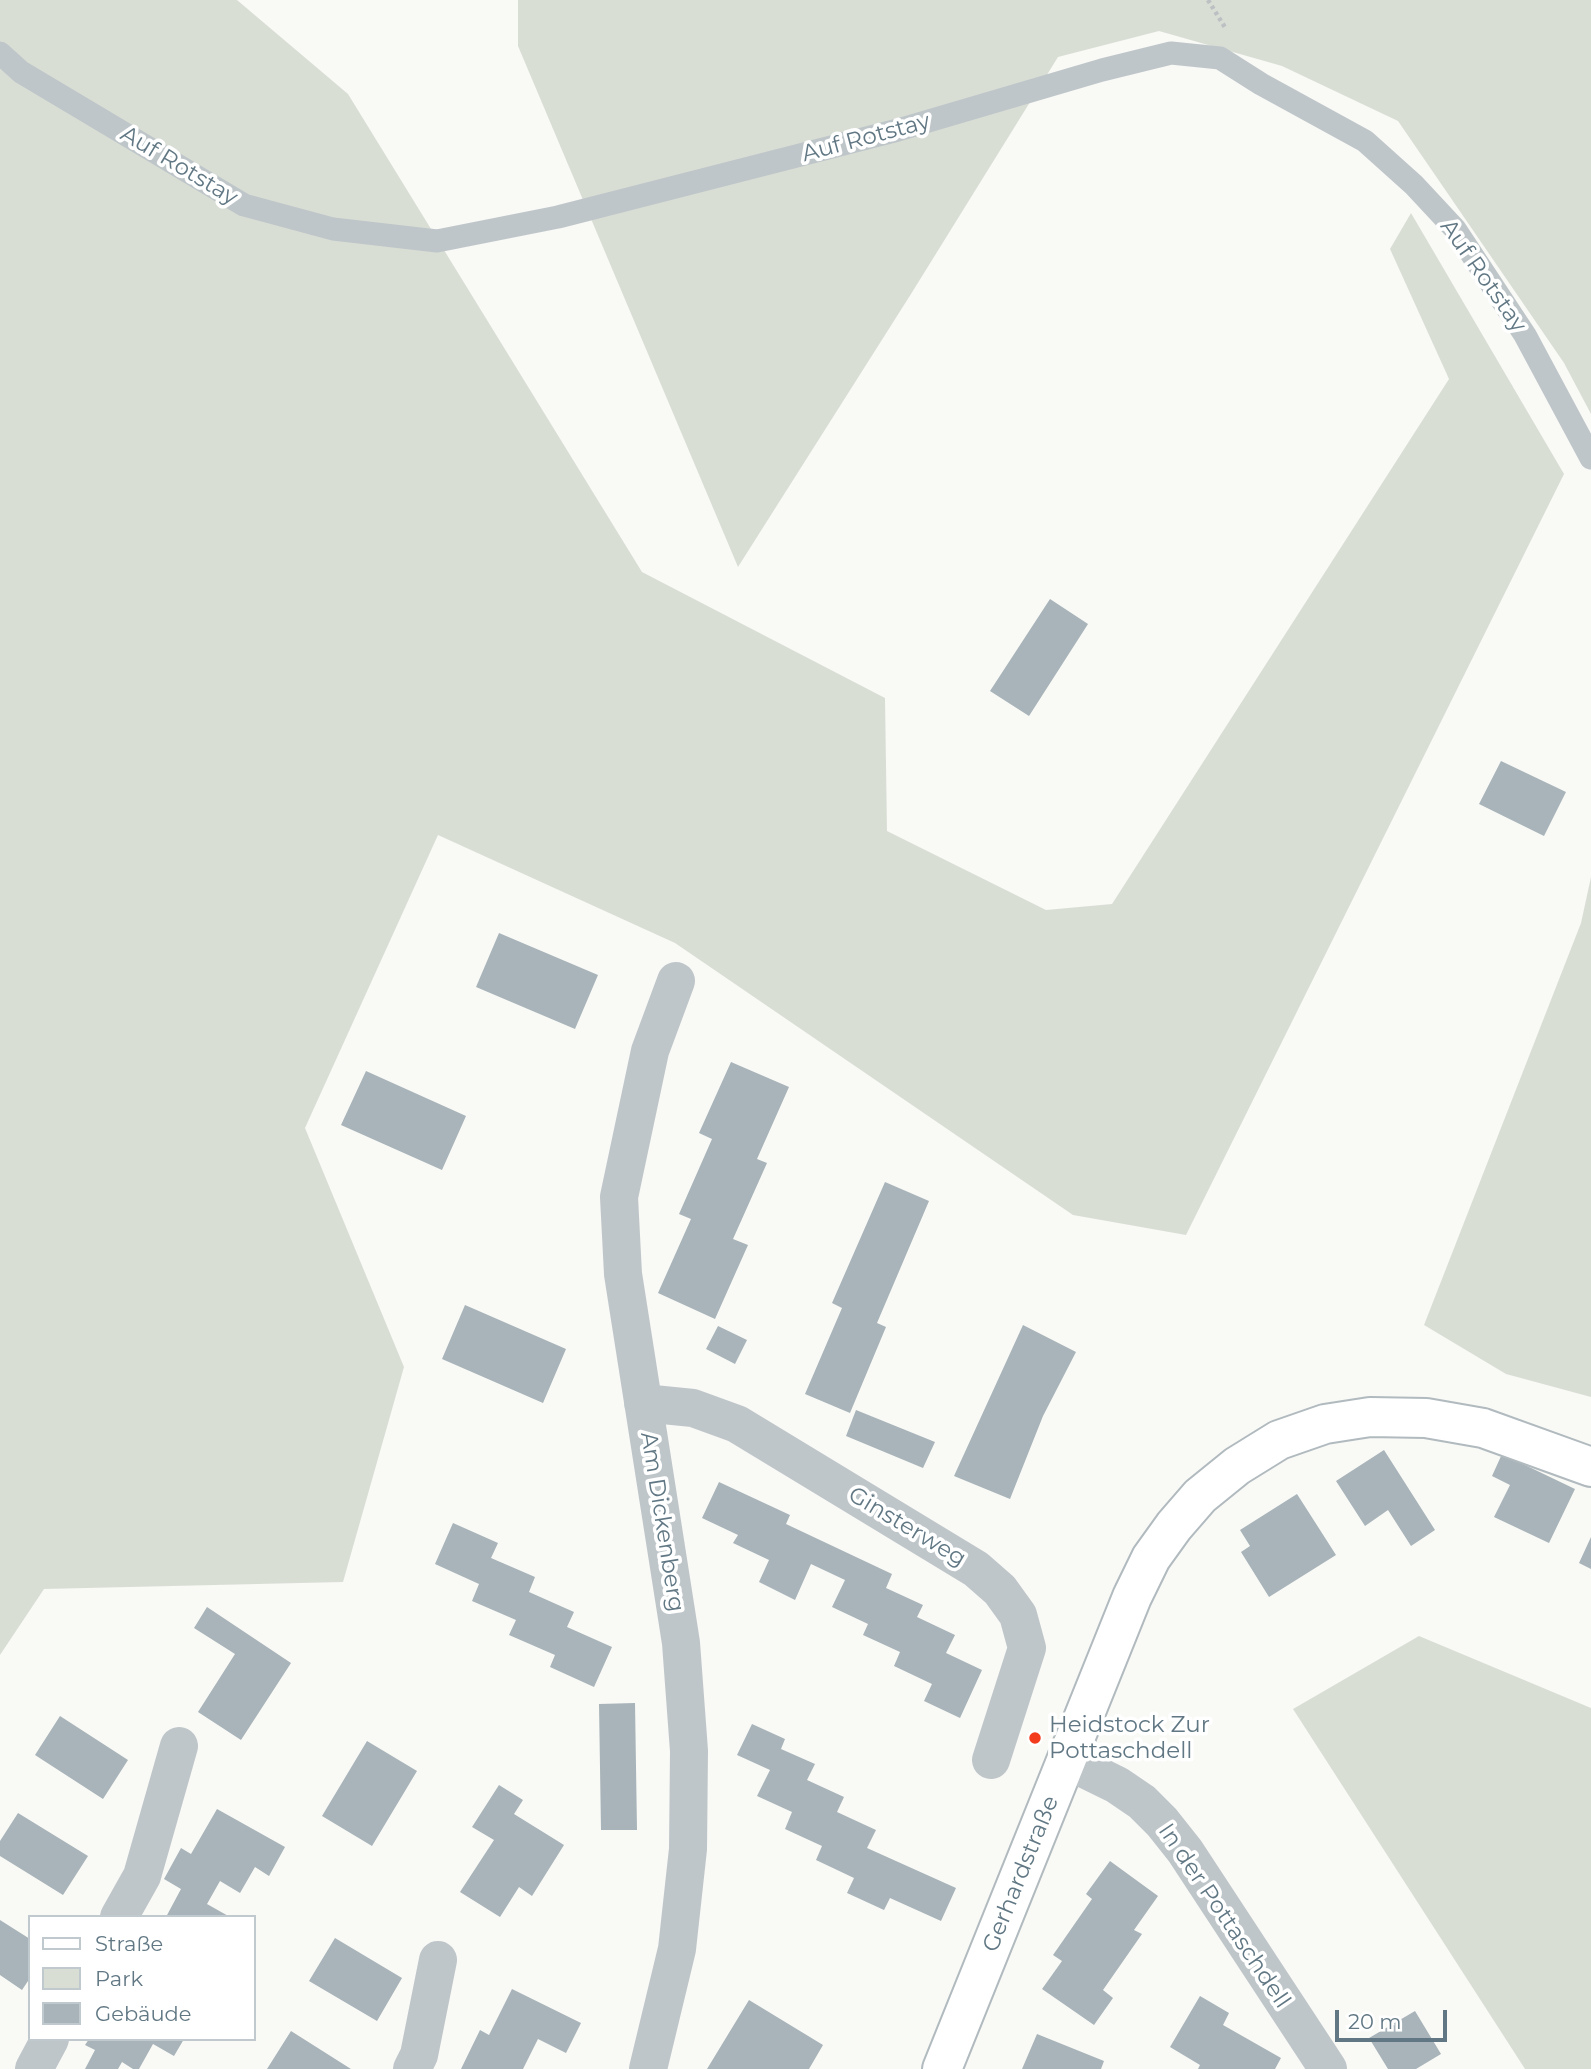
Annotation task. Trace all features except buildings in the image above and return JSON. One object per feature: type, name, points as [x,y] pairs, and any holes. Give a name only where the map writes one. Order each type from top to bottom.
[{"type":"street","name":"Am Dickenberg","points":[[648,2069],[677,1949],[688,1849],[689,1751],[681,1643],[623,1273],[619,1197],[650,1051],[676,981]]},
{"type":"street","name":"Ginsterweg","points":[[643,1403],[693,1409],[737,1424],[976,1569],[999,1590],[1018,1615],[1027,1648],[991,1760]]},
{"type":"street","name":"Gerhardstraße","points":[[942,2069],[1132,1597],[1152,1558],[1174,1526],[1200,1496],[1237,1466],[1279,1440],[1325,1424],[1370,1417],[1426,1418],[1483,1427],[1591,1467]]},
{"type":"street","points":[[120,1915],[142,1876],[179,1746]]},
{"type":"street","name":"In der Pottaschdell","points":[[1066,1760],[1117,1785],[1142,1802],[1162,1822],[1185,1852],[1328,2069]]},
{"type":"street","points":[[412,2069],[419,2055],[438,1959]]},
{"type":"street","points":[[34,2069],[49,2041]]},
{"type":"lane","name":"Auf Rotstay","points":[[0,53],[21,72],[244,205],[333,229],[437,241],[558,217],[885,134],[1171,52],[1220,58],[1261,84],[1365,141],[1414,185],[1455,229],[1525,335],[1591,458]]},
{"type":"green space","points":[[0,0],[237,0],[348,94],[642,572],[885,698],[887,831],[1046,910],[1112,904],[1449,379],[1390,249],[1411,213],[1564,474],[1186,1235],[1073,1215],[675,943],[438,835],[305,1128],[404,1367],[343,1582],[44,1589],[0,1655]]},
{"type":"green space","points":[[518,0],[1591,0],[1591,414],[1564,363],[1398,121],[1282,66],[1159,31],[1058,57],[738,567],[518,46]]},
{"type":"green space","points":[[1591,877],[1591,1397],[1506,1374],[1424,1325],[1581,923]]},
{"type":"green space","points":[[1419,1636],[1591,1708],[1591,2069],[1525,2069],[1293,1709]]},
{"type":"place","name":"Heidstock Zur Pottaschdell","points":[[1035,1738]]}]
